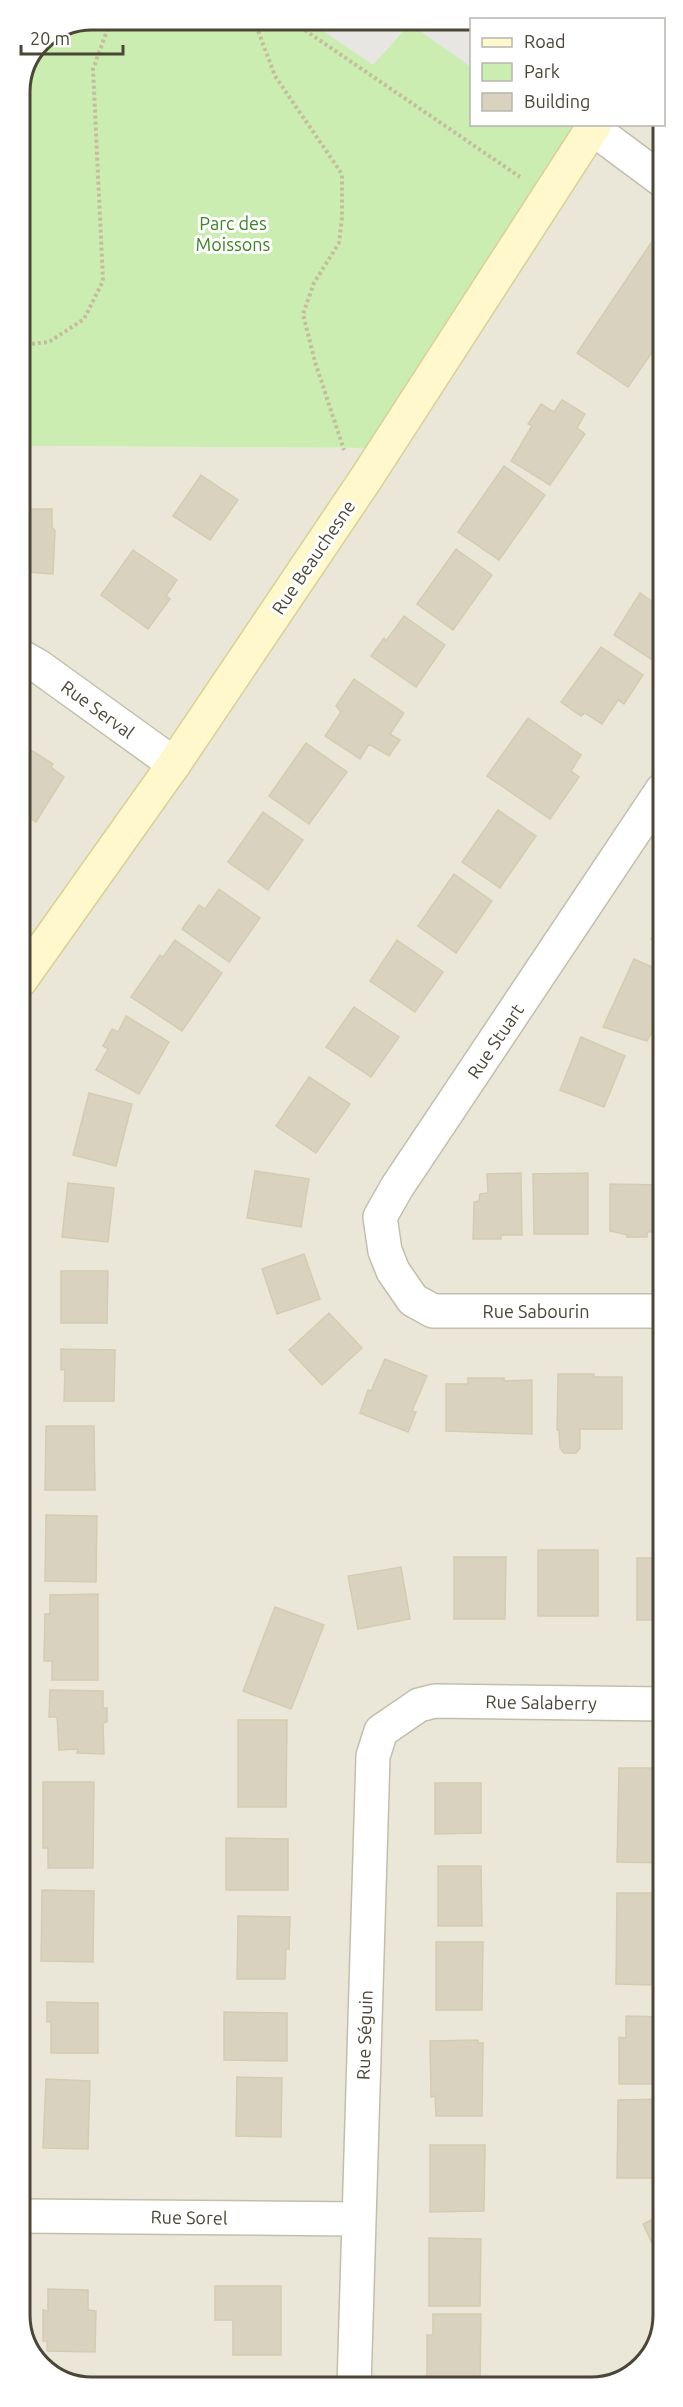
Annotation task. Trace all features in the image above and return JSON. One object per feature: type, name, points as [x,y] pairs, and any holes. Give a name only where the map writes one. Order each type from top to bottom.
[{"type":"street","name":"Rue Beauchesne","points":[[30,967],[174,764],[357,490],[593,126]]},
{"type":"street","points":[[593,126],[653,173]]},
{"type":"street","name":"Rue Serval","points":[[30,662],[174,764]]},
{"type":"street","name":"Rue Stuart","points":[[413,1300],[393,1271],[385,1251],[380,1217],[397,1187],[653,805]]},
{"type":"street","name":"Rue Sabourin","points":[[413,1300],[433,1311],[653,1311]]},
{"type":"street","name":"Rue Salaberry","points":[[419,1705],[435,1701],[653,1704]]},
{"type":"street","name":"Rue Séguin","points":[[354,2377],[357,2219],[373,1756],[381,1731],[419,1705]]},
{"type":"street","name":"Rue Sorel","points":[[30,2216],[357,2219]]},
{"type":"path","points":[[30,344],[49,342],[84,319],[103,281],[93,69],[107,30]]},
{"type":"path","points":[[258,30],[275,76],[342,174],[342,217],[339,243],[314,283],[303,314],[315,362],[357,490]]},
{"type":"path","points":[[305,30],[548,196]]},
{"type":"shaded area","points":[[322,30],[405,30],[373,65]]},
{"type":"shaded area","points":[[419,30],[470,30],[470,66]]},
{"type":"shaded area","points":[[594,126],[653,126],[652,2323],[645,2346],[632,2362],[603,2376],[88,2377],[68,2372],[51,2362],[38,2346],[31,2327],[30,2315],[30,446],[385,448]]},
{"type":"green space","name":"Parc des Moissons","points":[[92,30],[470,30],[470,126],[594,126],[385,448],[30,446],[30,92],[35,68],[48,48],[68,35]]},
{"type":"building","points":[[651,243],[653,244],[653,351],[628,387],[577,353]]},
{"type":"building","points":[[562,400],[585,414],[577,428],[585,434],[550,485],[511,461],[532,426],[528,424],[541,404],[554,412]]},
{"type":"building","points":[[504,466],[545,495],[499,560],[458,532]]},
{"type":"building","points":[[201,475],[238,500],[210,540],[173,516]]},
{"type":"building","points":[[30,509],[52,509],[52,527],[55,531],[53,574],[30,572]]},
{"type":"building","points":[[456,549],[492,575],[453,630],[417,604]]},
{"type":"building","points":[[133,550],[177,580],[166,596],[170,599],[148,629],[101,595]]},
{"type":"building","points":[[640,593],[653,602],[653,660],[614,635]]},
{"type":"building","points":[[404,616],[445,645],[416,687],[371,656],[384,638],[386,641]]},
{"type":"building","points":[[601,647],[643,675],[624,704],[618,700],[602,724],[585,713],[581,716],[561,702]]},
{"type":"building","points":[[354,679],[404,713],[390,734],[400,740],[389,756],[369,744],[360,759],[325,736],[341,712],[336,706]]},
{"type":"building","points":[[528,718],[581,755],[571,771],[579,777],[550,819],[487,776]]},
{"type":"building","points":[[306,743],[347,772],[309,824],[269,796]]},
{"type":"building","points":[[30,750],[53,764],[51,767],[64,777],[36,822],[30,818]]},
{"type":"building","points":[[498,810],[536,836],[500,888],[462,862]]},
{"type":"building","points":[[263,812],[303,840],[268,890],[228,862]]},
{"type":"building","points":[[454,874],[492,901],[456,953],[418,926]]},
{"type":"building","points":[[219,889],[260,918],[229,962],[182,929],[199,905],[205,909]]},
{"type":"building","points":[[175,940],[222,973],[182,1031],[131,997],[160,955],[163,957]]},
{"type":"building","points":[[397,940],[443,972],[415,1012],[370,981]]},
{"type":"building","points":[[634,959],[653,968],[653,1030],[647,1041],[603,1027]]},
{"type":"building","points":[[354,1007],[399,1037],[371,1077],[326,1047]]},
{"type":"building","points":[[126,1016],[169,1042],[139,1094],[96,1070],[108,1049],[103,1046],[112,1029],[118,1032]]},
{"type":"building","points":[[581,1037],[625,1056],[604,1107],[560,1090]]},
{"type":"building","points":[[309,1077],[350,1104],[316,1153],[276,1126]]},
{"type":"building","points":[[89,1093],[132,1104],[116,1166],[73,1155]]},
{"type":"building","points":[[255,1171],[309,1179],[301,1227],[247,1218]]},
{"type":"building","points":[[521,1173],[522,1235],[501,1235],[501,1239],[473,1239],[474,1202],[479,1201],[480,1194],[488,1193],[487,1174]]},
{"type":"building","points":[[588,1173],[588,1234],[534,1234],[533,1174]]},
{"type":"building","points":[[68,1183],[114,1188],[108,1242],[62,1237]]},
{"type":"building","points":[[610,1184],[653,1185],[653,1232],[647,1232],[647,1237],[627,1237],[628,1235],[610,1231]]},
{"type":"building","points":[[304,1254],[320,1299],[277,1314],[262,1269]]},
{"type":"building","points":[[61,1271],[108,1271],[107,1323],[61,1323]]},
{"type":"building","points":[[329,1313],[362,1348],[322,1385],[289,1350]]},
{"type":"building","points":[[61,1349],[115,1350],[114,1401],[64,1401],[65,1369],[61,1370]]},
{"type":"building","points":[[385,1359],[427,1376],[412,1411],[416,1412],[408,1432],[360,1413],[368,1390],[371,1391]]},
{"type":"building","points":[[558,1374],[622,1377],[622,1429],[580,1429],[580,1448],[576,1453],[564,1453],[560,1448],[559,1430],[557,1430]]},
{"type":"building","points":[[468,1378],[504,1378],[504,1381],[532,1380],[532,1434],[446,1431],[446,1384],[468,1384]]},
{"type":"building","points":[[46,1426],[94,1426],[95,1490],[45,1490]]},
{"type":"building","points":[[46,1515],[97,1516],[96,1582],[45,1581]]},
{"type":"building","points":[[538,1550],[598,1550],[598,1616],[538,1616]]},
{"type":"building","points":[[454,1557],[506,1557],[505,1619],[454,1619]]},
{"type":"building","points":[[637,1558],[653,1558],[653,1620],[637,1620]]},
{"type":"building","points":[[401,1567],[410,1619],[358,1629],[348,1576]]},
{"type":"building","points":[[98,1594],[98,1680],[52,1680],[52,1661],[44,1661],[45,1614],[50,1614],[50,1595]]},
{"type":"building","points":[[275,1607],[324,1625],[291,1709],[243,1691]]},
{"type":"building","points":[[50,1690],[103,1691],[103,1708],[107,1708],[107,1722],[103,1723],[104,1754],[77,1753],[78,1749],[59,1750],[57,1717],[49,1717]]},
{"type":"building","points":[[238,1720],[287,1720],[286,1807],[238,1807]]},
{"type":"building","points":[[619,1768],[653,1768],[653,1863],[617,1862]]},
{"type":"building","points":[[43,1782],[94,1782],[93,1868],[48,1868],[48,1848],[43,1848]]},
{"type":"building","points":[[435,1783],[481,1783],[481,1833],[435,1834]]},
{"type":"building","points":[[226,1838],[288,1839],[288,1890],[226,1890]]},
{"type":"building","points":[[438,1866],[481,1866],[482,1926],[438,1926]]},
{"type":"building","points":[[42,1890],[94,1891],[93,1962],[41,1961]]},
{"type":"building","points":[[617,1893],[653,1893],[653,1985],[616,1984]]},
{"type":"building","points":[[238,1916],[290,1917],[285,1979],[237,1979]]},
{"type":"building","points":[[436,1942],[483,1942],[482,2010],[436,2010]]},
{"type":"building","points":[[47,2002],[98,2003],[98,2053],[51,2053],[51,2022],[47,2022]]},
{"type":"building","points":[[224,2012],[287,2013],[287,2061],[224,2060]]},
{"type":"building","points":[[626,2016],[653,2017],[653,2084],[619,2084],[619,2037],[626,2038]]},
{"type":"building","points":[[478,2040],[478,2043],[483,2043],[482,2116],[436,2116],[435,2096],[431,2097],[430,2041]]},
{"type":"building","points":[[237,2077],[282,2078],[281,2137],[236,2136]]},
{"type":"building","points":[[46,2079],[90,2081],[88,2149],[43,2148]]},
{"type":"building","points":[[653,2099],[653,2178],[617,2178],[618,2100]]},
{"type":"building","points":[[430,2145],[485,2145],[484,2211],[430,2212]]},
{"type":"building","points":[[653,2219],[653,2245],[643,2224]]},
{"type":"building","points":[[429,2238],[481,2239],[480,2306],[429,2306]]},
{"type":"building","points":[[215,2286],[281,2286],[281,2355],[233,2355],[233,2320],[215,2320]]},
{"type":"building","points":[[48,2289],[88,2290],[88,2310],[96,2311],[95,2352],[47,2351],[47,2341],[43,2341],[43,2310],[48,2311]]},
{"type":"building","points":[[433,2314],[481,2314],[480,2377],[427,2377],[427,2335],[433,2335]]}]
